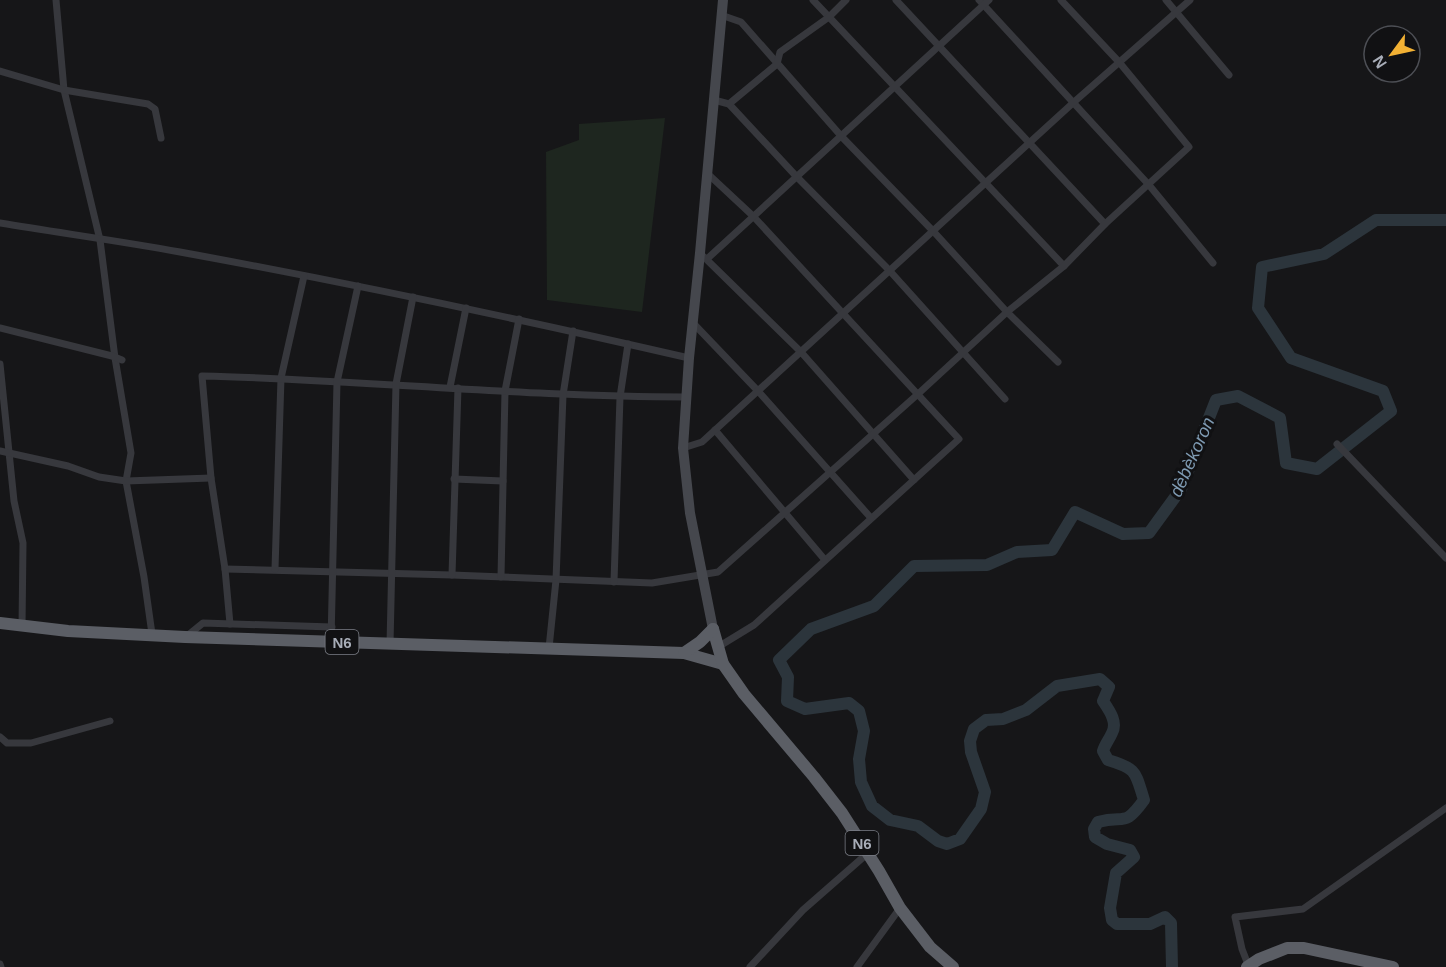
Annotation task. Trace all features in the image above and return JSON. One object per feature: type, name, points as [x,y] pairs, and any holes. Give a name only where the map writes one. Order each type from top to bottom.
[{"type":"highway","name":"N6","points":[[0,623],[22,627],[111,634],[684,653],[723,664]]},
{"type":"highway","name":"N6","points":[[712,629],[723,664],[744,694],[820,784],[868,853],[900,908],[930,947],[953,967]]},
{"type":"highway","points":[[684,653],[700,642],[712,629]]},
{"type":"highway","points":[[1248,967],[1259,959],[1287,948],[1304,948],[1392,967]]},
{"type":"main road","points":[[712,629],[690,513],[683,448],[689,358],[704,256],[708,174],[723,0]]},
{"type":"street","points":[[56,0],[64,90],[100,240],[131,453],[126,481],[152,634]]},
{"type":"street","points":[[813,0],[1064,266]]},
{"type":"street","points":[[729,104],[777,64],[780,52],[829,17],[846,0]]},
{"type":"street","points":[[896,0],[1105,224]]},
{"type":"street","points":[[225,569],[452,574],[652,583],[718,572],[918,394],[1006,312],[1064,266],[1105,224],[1189,147],[1119,62],[1061,0]]},
{"type":"street","points":[[1166,0],[1229,75]]},
{"type":"street","points":[[683,448],[702,442],[1074,102],[1190,0]]},
{"type":"street","points":[[914,480],[801,352],[704,256],[842,137],[940,47],[984,2],[1149,185],[1213,263]]},
{"type":"street","points":[[721,15],[741,22],[842,137],[934,232],[1006,312],[1058,362]]},
{"type":"street","points":[[0,71],[64,90],[148,104],[155,109],[161,138]]},
{"type":"street","points":[[714,100],[729,104],[889,270],[1005,399]]},
{"type":"street","points":[[708,174],[753,216],[958,439],[754,625],[718,647]]},
{"type":"street","points":[[0,223],[177,251],[358,286],[519,319],[689,358]]},
{"type":"street","points":[[275,569],[281,378],[304,276]]},
{"type":"street","points":[[331,641],[337,382],[358,286]]},
{"type":"street","points":[[390,644],[396,384],[413,297]]},
{"type":"street","points":[[452,574],[454,388],[466,308]]},
{"type":"street","points":[[501,577],[505,391],[519,319]]},
{"type":"street","points":[[693,323],[758,391],[871,518]]},
{"type":"street","points":[[0,328],[118,359]]},
{"type":"street","points":[[549,648],[556,580],[563,395],[573,331]]},
{"type":"street","points":[[614,582],[620,397],[628,344]]},
{"type":"street","points":[[0,364],[14,501],[24,543],[22,627]]},
{"type":"street","points":[[230,624],[225,569],[211,478],[202,376],[396,384],[563,395],[686,397]]},
{"type":"street","points":[[715,430],[825,560]]},
{"type":"street","points":[[1337,444],[1446,558]]},
{"type":"street","points":[[0,452],[68,466],[99,477],[126,481],[211,478]]},
{"type":"street","points":[[454,479],[503,481]]},
{"type":"street","points":[[185,637],[203,623],[332,627]]},
{"type":"street","points":[[0,737],[7,743],[31,743],[110,721]]},
{"type":"street","points":[[1248,967],[1235,917],[1304,909],[1446,808]]},
{"type":"street","points":[[750,967],[803,910],[868,853]]},
{"type":"street","points":[[857,967],[900,908]]},
{"type":"shaded area","points":[[665,118],[642,312],[547,300],[546,152],[579,140],[579,124]]},
{"type":"waterway","name":"dèbèkoron","points":[[1172,967],[1171,923],[1165,917],[1150,924],[1117,924],[1112,920],[1110,908],[1116,873],[1134,857],[1130,850],[1107,844],[1095,837],[1094,829],[1098,822],[1127,818],[1144,800],[1134,773],[1125,766],[1108,760],[1103,751],[1114,725],[1112,716],[1103,701],[1109,687],[1100,679],[1057,686],[1026,710],[1003,719],[986,720],[974,729],[970,741],[971,752],[985,792],[981,809],[960,839],[947,844],[938,841],[918,826],[890,820],[872,806],[861,782],[859,759],[864,731],[859,711],[849,703],[805,709],[787,701],[788,677],[779,660],[811,629],[874,606],[914,566],[987,565],[1017,552],[1052,550],[1075,512],[1123,534],[1149,533],[1181,489],[1216,400],[1238,396],[1280,418],[1286,463],[1317,469],[1391,411],[1383,391],[1291,358],[1258,308],[1262,267],[1324,254],[1376,220],[1446,220]]}]
